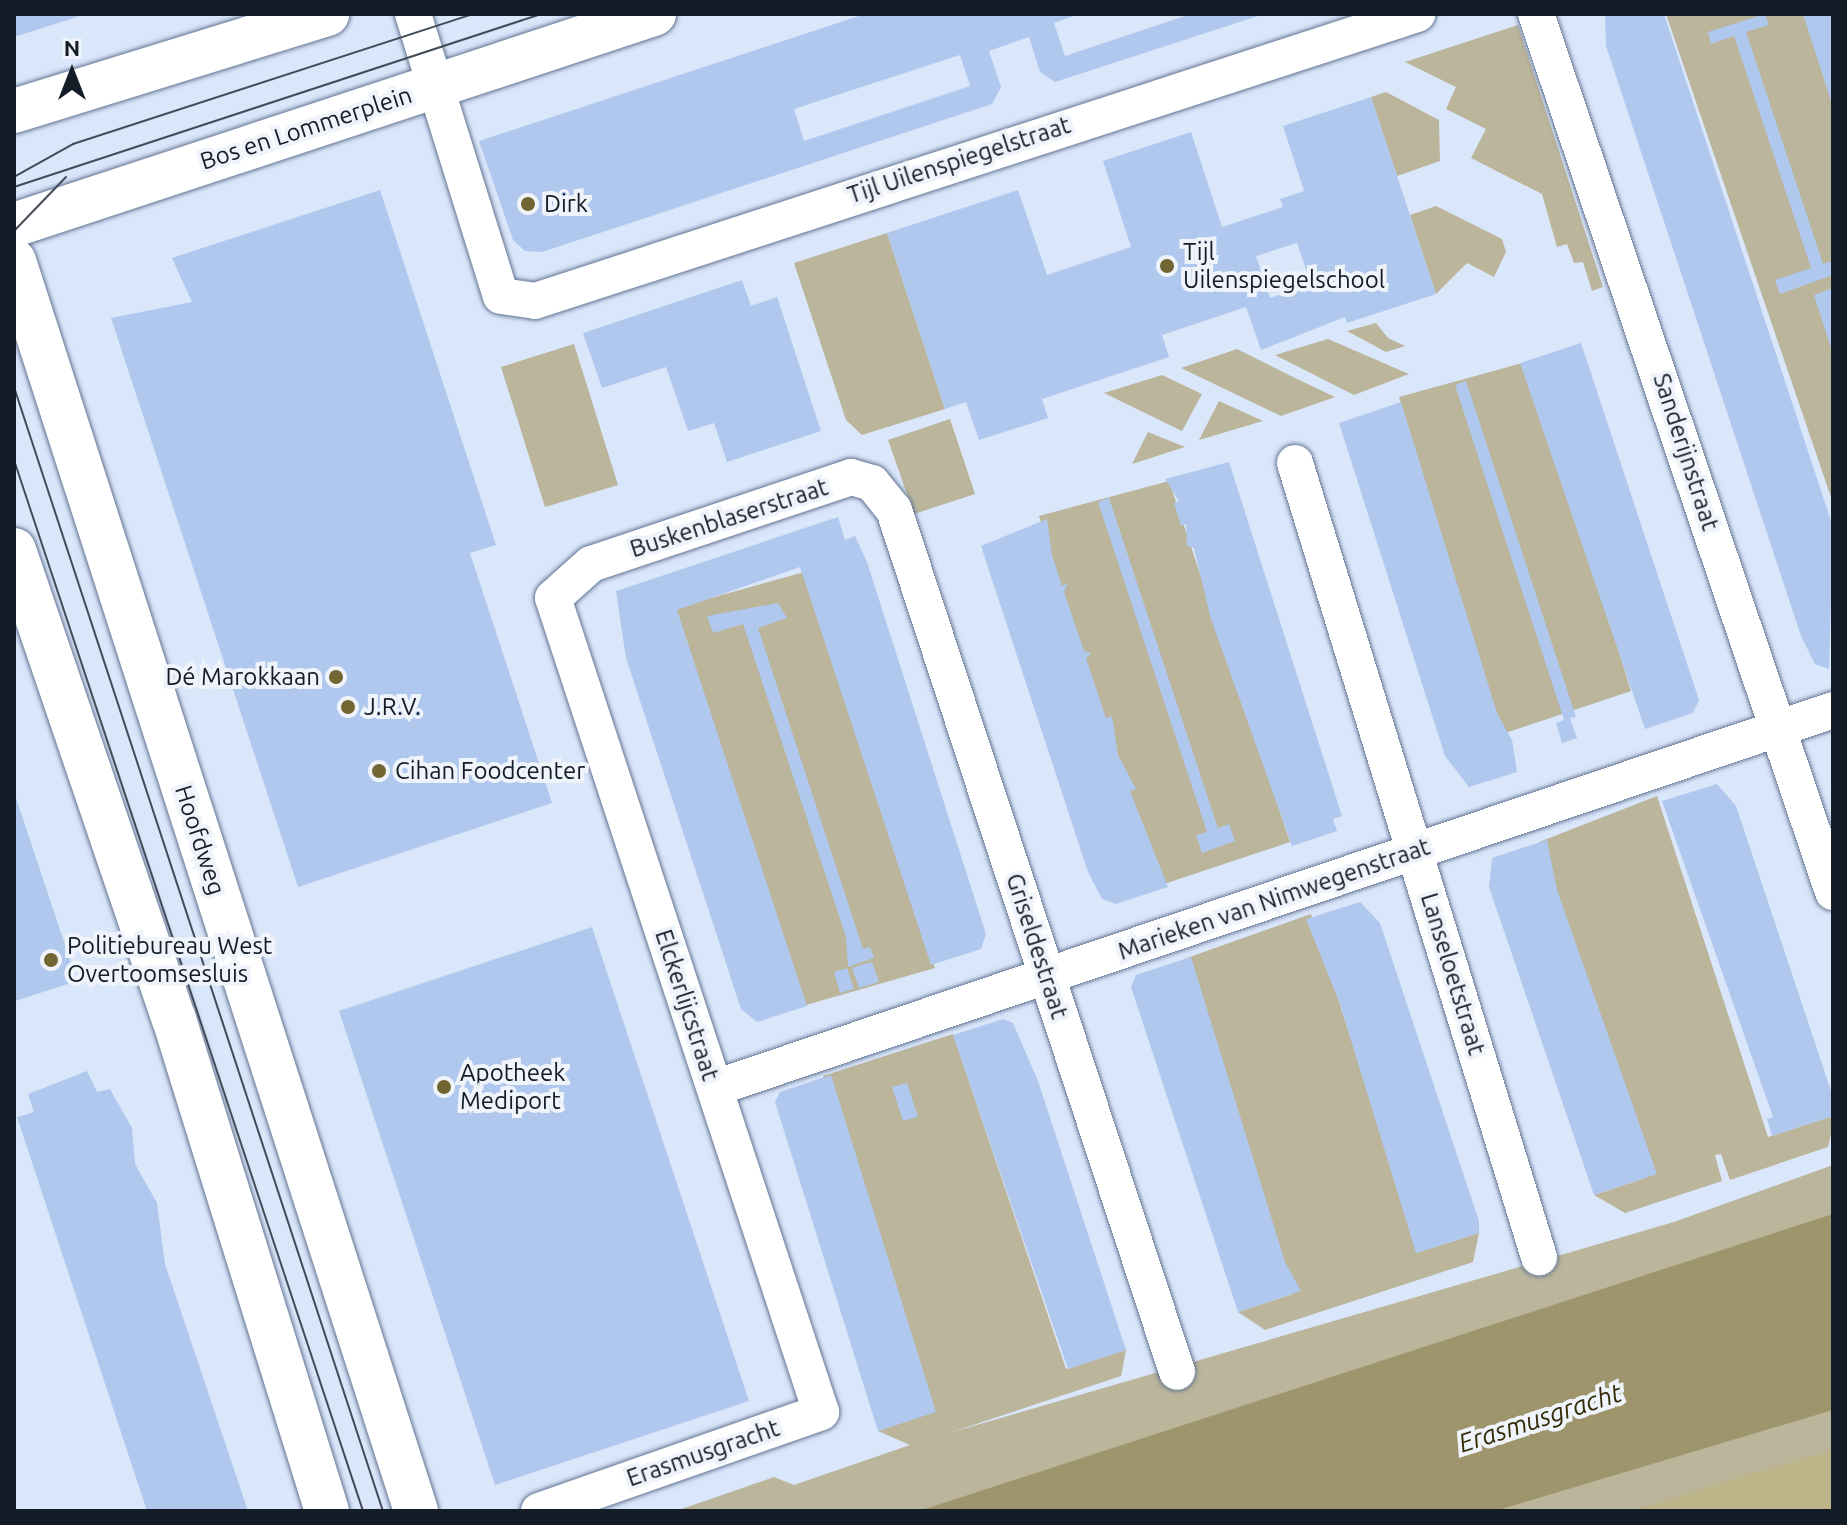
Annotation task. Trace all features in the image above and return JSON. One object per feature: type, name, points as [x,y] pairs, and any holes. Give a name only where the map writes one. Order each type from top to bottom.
[{"type":"street","points":[[14,111],[327,14]]},
{"type":"street","points":[[413,14],[434,86],[654,14]]},
{"type":"street","name":"Tijl Uilenspiegelstraat","points":[[501,296],[535,301],[1417,14]]},
{"type":"street","name":"Sanderijnstraat","points":[[1536,14],[1833,892]]},
{"type":"street","name":"Bos en Lommerplein","points":[[14,225],[434,86],[501,296]]},
{"type":"street","name":"Hoofdweg","points":[[14,261],[416,1511]]},
{"type":"street","name":"Lanseloetstraat","points":[[1295,463],[1539,1257]]},
{"type":"street","name":"Buskenblaserstraat","points":[[553,598],[591,564],[851,477],[872,483],[897,521]]},
{"type":"street","name":"Griseldestraat","points":[[897,521],[1177,1372]]},
{"type":"street","points":[[14,550],[174,1019],[327,1511]]},
{"type":"street","name":"Elckerlijcstraat","points":[[553,598],[821,1412]]},
{"type":"street","name":"Marieken van Nimwegenstraat","points":[[715,1088],[1833,710]]},
{"type":"street","name":"Erasmusgracht","points":[[539,1511],[821,1412]]},
{"type":"shaded area","points":[[1666,14],[1808,14],[1833,87],[1833,503]]},
{"type":"shaded area","points":[[1518,25],[1603,287],[1592,291],[1583,262],[1574,263],[1567,244],[1557,247],[1542,194],[1471,158],[1486,129],[1446,109],[1456,87],[1405,62]]},
{"type":"shaded area","points":[[1386,92],[1439,120],[1440,161],[1397,176],[1371,97]]},
{"type":"shaded area","points":[[1436,206],[1502,239],[1506,252],[1494,277],[1467,263],[1436,294],[1410,215]]},
{"type":"shaded area","points":[[887,233],[945,409],[862,435],[846,420],[794,263]]},
{"type":"shaded area","points":[[1376,323],[1388,338],[1405,346],[1386,352],[1347,331]]},
{"type":"shaded area","points":[[1328,339],[1409,374],[1354,395],[1275,355]]},
{"type":"shaded area","points":[[574,344],[618,485],[545,507],[501,367]]},
{"type":"shaded area","points":[[1237,349],[1335,397],[1281,416],[1181,368]]},
{"type":"shaded area","points":[[1530,361],[1631,691],[1502,734],[1399,397]]},
{"type":"shaded area","points":[[1162,375],[1202,394],[1182,431],[1104,393]]},
{"type":"shaded area","points":[[1219,401],[1263,421],[1199,440]]},
{"type":"shaded area","points":[[950,419],[975,494],[914,514],[888,440]]},
{"type":"shaded area","points":[[1148,432],[1185,447],[1132,464]]},
{"type":"shaded area","points":[[1169,481],[1290,842],[1155,887],[1039,516]]},
{"type":"shaded area","points":[[808,571],[935,968],[806,1005],[675,608]]},
{"type":"shaded area","points":[[1657,796],[1768,1137],[1833,1116],[1833,1125],[1828,1147],[1730,1180],[1721,1154],[1715,1155],[1722,1181],[1625,1213],[1594,1195],[1645,1178],[1539,842]]},
{"type":"shaded area","points":[[1311,914],[1419,1252],[1479,1233],[1473,1262],[1265,1330],[1238,1312],[1293,1294],[1184,959]]},
{"type":"shaded area","points":[[953,1034],[1066,1369],[1126,1350],[1121,1376],[949,1433],[1674,1222],[1833,1165],[1833,1258],[1019,1511],[676,1511],[774,1477],[794,1485],[910,1445],[878,1431],[931,1413],[823,1076]]},
{"type":"shaded area","points":[[1833,1370],[1833,1511],[1348,1511]]},
{"type":"shaded area","points":[[1833,1450],[1833,1511],[1631,1511],[1747,1475]]},
{"type":"water","points":[[1833,1214],[1833,1410],[1495,1511],[919,1511]]},
{"type":"building","points":[[14,14],[83,14],[83,15],[14,37]]},
{"type":"building","points":[[865,14],[1079,14],[1054,23],[1065,56],[1191,14],[1261,15],[1055,82],[1040,72],[1029,37],[989,51],[1001,87],[992,104],[542,252],[525,251],[513,240],[479,141]],"holes":[[[960,55],[970,86],[804,141],[794,109]]]},
{"type":"building","points":[[1664,14],[1833,527],[1829,669],[1815,664],[1801,636],[1606,46],[1605,15]]},
{"type":"building","points":[[1765,14],[1769,25],[1746,32],[1823,264],[1833,261],[1833,275],[1780,294],[1775,280],[1811,268],[1734,36],[1711,44],[1708,32]]},
{"type":"building","points":[[1803,14],[1833,14],[1833,104],[1832,104]]},
{"type":"building","name":"Tijl Uilenspiegelschool","points":[[1371,97],[1436,294],[1347,323],[1345,317],[1261,350],[1246,307],[1162,335],[1169,357],[1042,399],[1048,418],[979,440],[966,402],[945,409],[887,233],[1018,190],[1047,275],[1131,247],[1103,161],[1191,132],[1222,227],[1283,207],[1280,199],[1304,191],[1283,126]],"holes":[[[1297,243],[1311,284],[1270,298],[1256,256]]]},
{"type":"building","points":[[380,190],[496,545],[470,553],[552,803],[298,887],[111,318],[192,302],[172,258]]},
{"type":"building","points":[[742,280],[751,306],[777,297],[821,431],[727,462],[714,423],[688,431],[666,367],[602,388],[583,333]]},
{"type":"building","points":[[1833,288],[1833,351],[1832,351],[1814,295]]},
{"type":"building","points":[[1581,343],[1699,700],[1693,713],[1645,729],[1520,363]]},
{"type":"building","points":[[1466,381],[1576,717],[1570,718],[1577,738],[1562,743],[1556,723],[1564,720],[1455,385]]},
{"type":"building","points":[[1401,402],[1497,713],[1512,740],[1517,772],[1469,787],[1445,756],[1339,423]]},
{"type":"building","points":[[1229,462],[1342,816],[1333,819],[1337,831],[1292,846],[1210,616],[1194,548],[1187,546],[1186,524],[1181,526],[1174,503],[1179,501],[1165,479]]},
{"type":"building","points":[[1109,498],[1218,828],[1229,824],[1235,841],[1202,853],[1196,835],[1207,832],[1098,502]]},
{"type":"building","points":[[838,517],[845,540],[855,536],[867,562],[986,934],[981,949],[931,965],[800,567],[677,610],[807,1006],[757,1022],[741,1009],[626,658],[616,591]]},
{"type":"building","points":[[1047,519],[1052,555],[1062,586],[1068,583],[1064,592],[1084,651],[1091,653],[1086,658],[1106,718],[1112,716],[1118,755],[1136,789],[1130,791],[1168,887],[1116,904],[1102,899],[1088,872],[981,546]]},
{"type":"building","points":[[778,603],[787,618],[758,628],[863,949],[870,947],[874,958],[848,967],[846,937],[743,624],[713,633],[707,616]]},
{"type":"building","points":[[1717,784],[1736,806],[1833,1097],[1833,1116],[1772,1136],[1767,1119],[1773,1117],[1662,801]]},
{"type":"building","points":[[14,792],[77,981],[15,1001],[14,998]]},
{"type":"building","points":[[1547,840],[1557,890],[1657,1174],[1594,1195],[1489,887],[1492,858]]},
{"type":"building","points":[[1360,902],[1380,923],[1479,1221],[1479,1233],[1416,1253],[1340,1004],[1306,919]]},
{"type":"building","points":[[592,927],[749,1401],[495,1485],[339,1011]]},
{"type":"building","points":[[1191,957],[1285,1262],[1301,1291],[1238,1312],[1131,987],[1136,975]]},
{"type":"building","points":[[872,962],[879,982],[859,988],[852,968]]},
{"type":"building","points":[[847,968],[854,989],[840,993],[834,972]]},
{"type":"building","points":[[1003,1019],[1013,1023],[1038,1081],[1126,1350],[1068,1369],[953,1035]]},
{"type":"building","points":[[87,1071],[97,1092],[110,1089],[132,1128],[135,1164],[157,1203],[165,1264],[248,1511],[147,1511],[17,1117],[34,1112],[28,1094]]},
{"type":"building","points":[[831,1075],[936,1412],[878,1431],[775,1102],[780,1092]]},
{"type":"building","points":[[907,1083],[918,1117],[903,1121],[892,1087]]},
{"type":"tram line","points":[[14,177],[73,144],[473,14]]},
{"type":"tram line","points":[[14,187],[541,14]]},
{"type":"tram line","points":[[14,231],[66,177]]},
{"type":"tram line","points":[[14,387],[383,1511]]},
{"type":"tram line","points":[[14,460],[363,1511]]},
{"type":"place","name":"Dirk","points":[[528,204]]},
{"type":"place","name":"Tijl Uilenspiegelschool","points":[[1167,266]]},
{"type":"place","name":"Dé Marokkaan","points":[[336,677]]},
{"type":"place","name":"J.R.V.","points":[[348,707]]},
{"type":"place","name":"Cihan Foodcenter","points":[[379,771]]},
{"type":"place","name":"Politiebureau West Overtoomsesluis","points":[[51,960]]},
{"type":"place","name":"Apotheek Mediport","points":[[444,1087]]}]
